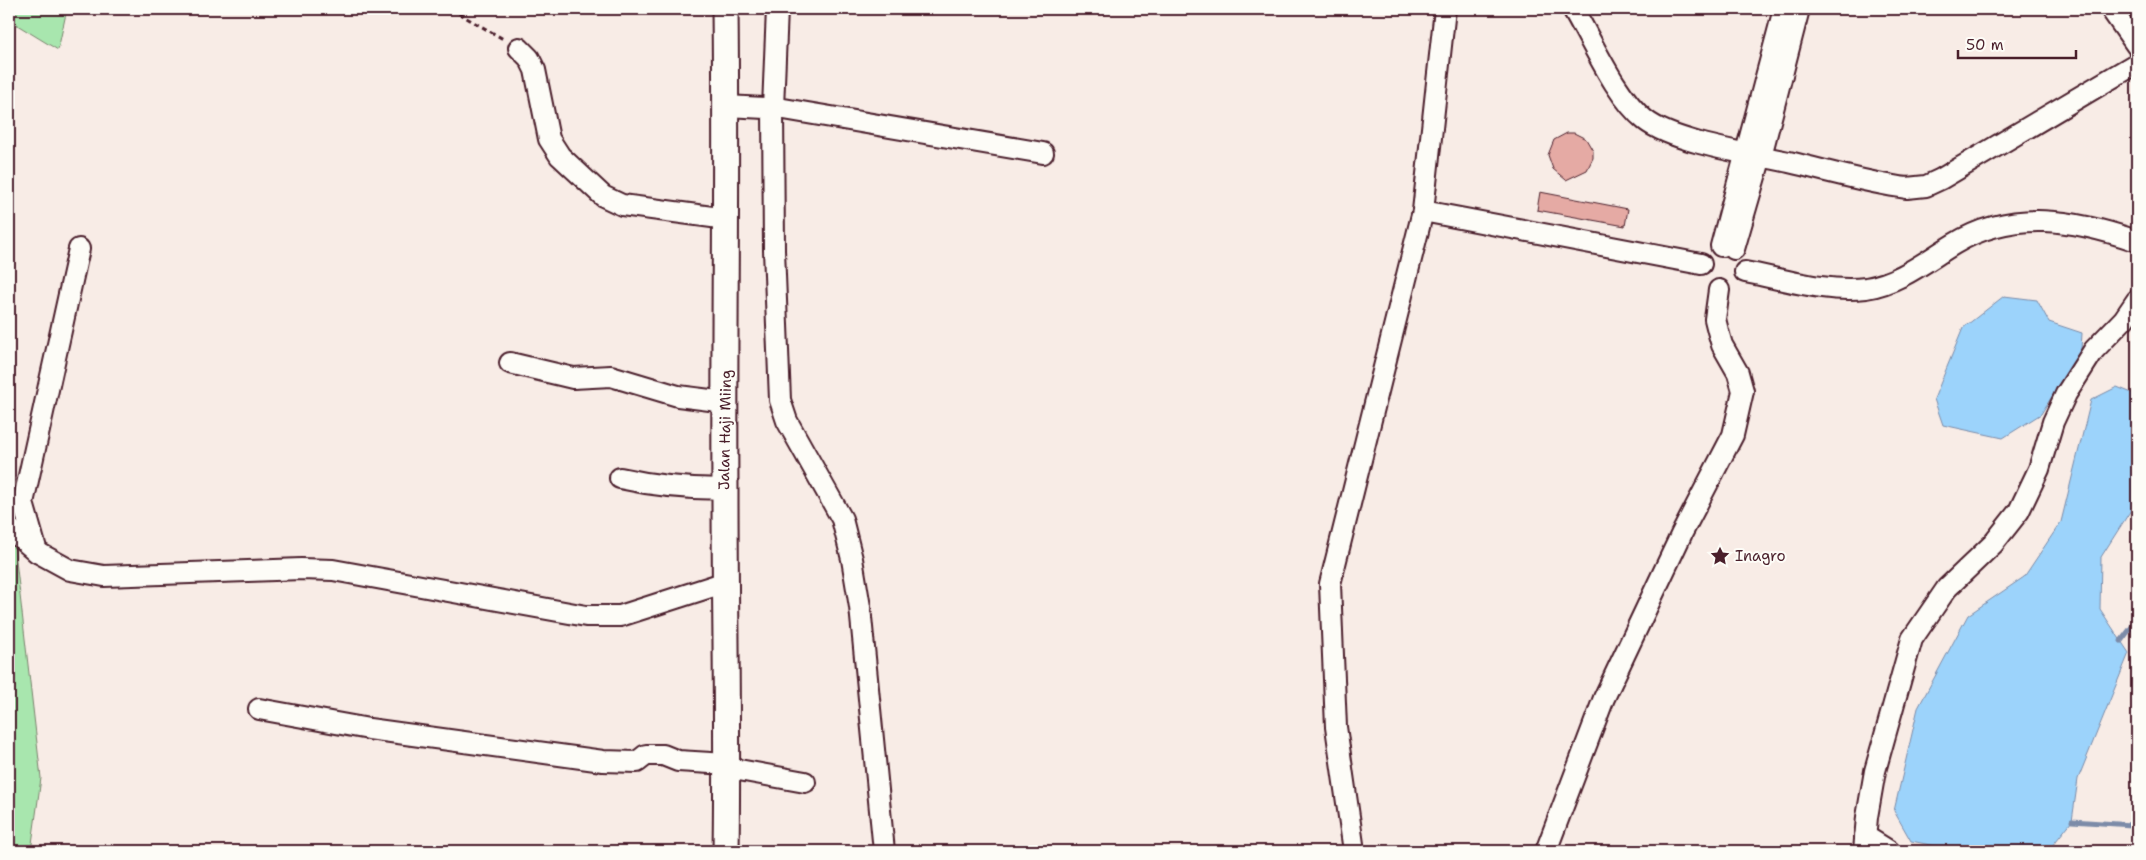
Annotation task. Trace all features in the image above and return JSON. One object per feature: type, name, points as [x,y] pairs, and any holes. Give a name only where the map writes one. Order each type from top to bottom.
[{"type":"main road","name":"Jalan Haji Miing","points":[[724,9],[727,219],[725,490],[728,766],[726,851]]},
{"type":"street","points":[[777,9],[773,108],[774,250],[780,400],[787,420],[842,519],[852,559],[860,607],[884,851]]},
{"type":"street","points":[[1354,851],[1336,727],[1330,584],[1423,211],[1445,9]]},
{"type":"street","points":[[1573,9],[1617,86],[1645,120],[1675,136],[1896,186],[1917,188],[1926,186],[1948,175],[2137,62]]},
{"type":"street","points":[[1753,155],[1784,9]]},
{"type":"street","points":[[1727,247],[1753,155],[1799,9]]},
{"type":"street","points":[[2112,9],[2137,46]]},
{"type":"street","points":[[519,48],[529,58],[534,70],[549,139],[560,156],[603,196],[622,205],[727,219]]},
{"type":"street","points":[[726,106],[773,108],[1043,153]]},
{"type":"street","points":[[1423,211],[1701,264]]},
{"type":"street","points":[[1745,272],[1820,286],[1866,288],[1884,283],[1920,266],[1954,244],[1986,228],[2015,221],[2079,225],[2109,231],[2137,241]]},
{"type":"street","points":[[1727,247],[1744,259],[1745,272],[1742,279],[1732,288],[1719,290],[1707,283],[1703,277],[1701,264],[1708,252],[1727,247]]},
{"type":"street","points":[[37,552],[23,502],[79,249]]},
{"type":"street","points":[[1546,851],[1604,698],[1682,533],[1733,435],[1743,391],[1738,373],[1722,345],[1718,332],[1715,319],[1719,290]]},
{"type":"street","points":[[1889,851],[1865,844],[1875,771],[1912,639],[1947,588],[1993,544],[2020,511],[2039,469],[2053,422],[2066,394],[2094,350],[2124,319],[2137,300]]},
{"type":"street","points":[[510,363],[573,378],[611,376],[678,396],[726,402]]},
{"type":"street","points":[[620,478],[656,486],[725,490]]},
{"type":"street","points":[[9,528],[37,552],[70,570],[104,576],[301,569],[333,570],[586,616],[620,616],[726,582]]},
{"type":"street","points":[[259,709],[369,729],[603,761],[636,762],[646,755],[663,754],[678,761],[728,766],[805,782]]},
{"type":"path","points":[[451,9],[519,48]]},
{"type":"green space","points":[[9,9],[67,9],[58,50],[9,20]]},
{"type":"green space","points":[[9,536],[14,543],[41,778],[31,851],[9,851]]},
{"type":"water","points":[[2004,296],[2037,300],[2049,322],[2082,333],[2081,350],[2041,414],[2003,438],[1943,425],[1934,399],[1963,328]]},
{"type":"water","points":[[2117,387],[2137,395],[2137,505],[2131,510],[2101,557],[2100,609],[2129,653],[2078,779],[2072,821],[2048,851],[1961,851],[1911,841],[1894,811],[1918,708],[1968,615],[2024,577],[2061,522],[2091,400]]},
{"type":"building","points":[[1567,133],[1574,133],[1586,139],[1593,151],[1593,158],[1587,170],[1566,180],[1553,169],[1548,155],[1554,140]]},
{"type":"building","points":[[1540,192],[1628,209],[1625,226],[1537,210]]},
{"type":"waterway","points":[[2121,641],[2137,620]]},
{"type":"waterway","points":[[2072,821],[2132,825],[2137,828]]},
{"type":"place","name":"Inagro","points":[[1720,556]]}]
